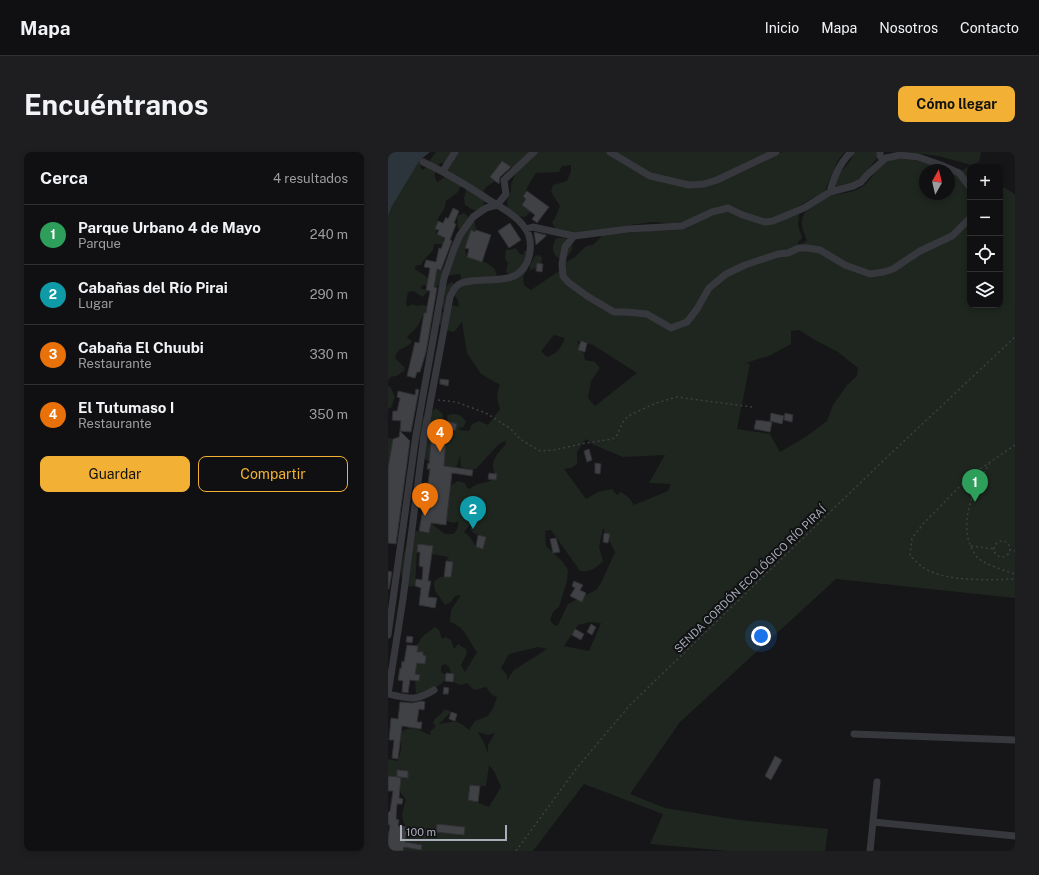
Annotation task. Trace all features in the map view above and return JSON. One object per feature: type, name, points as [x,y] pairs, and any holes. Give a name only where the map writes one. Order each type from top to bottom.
[{"type":"street","points":[[443,171],[455,152]]},
{"type":"street","points":[[388,634],[396,586],[416,435],[444,278],[460,235],[473,217],[486,208],[497,205],[506,194],[504,180],[534,152]]},
{"type":"street","points":[[610,152],[650,176],[689,185],[704,184],[717,180],[776,152]]},
{"type":"street","points":[[830,192],[833,179],[850,152]]},
{"type":"street","points":[[880,152],[880,156],[883,160]]},
{"type":"street","points":[[526,229],[533,227],[574,236],[628,229],[682,226],[712,212],[728,208],[761,221],[773,221],[804,208],[830,192],[853,186],[861,182],[883,160],[900,155],[918,157],[941,165],[959,173],[967,183]]},
{"type":"street","points":[[423,162],[443,171],[516,218],[526,229],[530,244],[528,261],[516,276],[506,279],[459,284],[454,289],[450,298],[424,436],[388,694],[414,698],[426,695],[434,690]]},
{"type":"street","points":[[574,236],[565,247],[562,264],[563,276],[568,282],[587,296],[614,312],[647,314],[671,328],[687,322],[697,309],[709,288],[726,274],[745,265],[778,254],[788,253],[799,248],[807,248],[820,250],[845,265],[870,274],[884,272],[893,269],[920,251],[952,236],[967,221]]},
{"type":"street","points":[[444,278],[454,289]]},
{"type":"street","points":[[434,332],[443,333]]},
{"type":"street","points":[[409,487],[417,488]]},
{"type":"street","points":[[396,586],[404,587]]},
{"type":"street","points":[[854,734],[1015,740]]},
{"type":"street","points":[[870,851],[877,782]]},
{"type":"street","points":[[873,822],[1015,836]]},
{"type":"path","name":"SENDA CORDÓN ECOLÓGICO RÍO PIRAÍ","points":[[516,851],[576,769],[630,705],[884,460],[1015,337]]},
{"type":"path","points":[[432,400],[456,402],[486,413],[511,429],[520,439],[540,451],[554,450],[612,439],[616,436],[623,422],[628,416],[656,403],[677,398],[752,407]]},
{"type":"path","points":[[1015,444],[964,482],[924,522],[912,538],[910,556],[924,568],[938,574],[989,580],[1015,579]]},
{"type":"path","points":[[991,461],[980,477],[973,496],[966,530],[971,546],[979,559],[1015,574]]},
{"type":"path","points":[[1002,541],[1007,543],[1009,550],[1007,555],[1002,557],[997,555],[994,549],[997,542],[1002,541]]},
{"type":"path","points":[[971,546],[994,549]]},
{"type":"path","points":[[1009,550],[1015,551]]},
{"type":"shaded area","points":[[388,152],[430,152],[420,160],[392,206],[388,216]]},
{"type":"shaded area","points":[[436,152],[531,152],[514,169],[502,161],[496,181],[487,186],[483,192],[485,199],[481,211],[473,210],[465,205],[464,198],[467,188],[460,187],[458,192],[446,201],[438,219],[436,228],[436,234],[443,237],[443,244],[434,244],[433,250],[421,265],[417,265],[415,269],[428,278],[435,280],[437,269],[442,270],[443,268],[446,268],[462,231],[458,228],[457,216],[464,213],[475,223],[476,230],[466,245],[465,249],[467,257],[489,264],[493,267],[497,275],[494,278],[513,276],[506,272],[508,263],[505,259],[506,249],[510,250],[516,248],[520,254],[524,255],[524,251],[528,251],[529,262],[523,281],[524,285],[531,290],[562,269],[566,262],[575,257],[586,246],[593,245],[603,235],[687,228],[701,219],[725,212],[730,212],[761,225],[771,225],[799,214],[798,225],[802,238],[797,246],[807,241],[802,229],[804,215],[818,202],[830,196],[851,192],[862,187],[888,160],[907,159],[930,164],[919,164],[919,200],[955,200],[955,174],[966,185],[967,215],[965,219],[967,217],[967,308],[1003,308],[1003,187],[1015,195],[1015,598],[836,579],[680,722],[630,794],[665,808],[739,820],[828,829],[825,851],[728,851],[650,844],[663,814],[584,784],[533,851],[403,851],[407,827],[403,821],[402,814],[406,800],[400,792],[401,777],[408,778],[408,772],[397,771],[397,777],[388,776],[388,759],[398,761],[400,755],[401,744],[399,734],[408,729],[415,728],[431,735],[430,732],[436,726],[433,723],[434,721],[444,710],[451,712],[439,724],[458,722],[469,730],[475,721],[488,716],[497,697],[492,695],[486,687],[474,690],[467,683],[461,685],[453,682],[454,674],[451,674],[449,667],[445,664],[441,666],[441,672],[446,675],[445,679],[436,688],[419,695],[416,693],[415,681],[419,681],[420,675],[413,674],[417,663],[425,664],[426,656],[423,655],[423,652],[417,652],[418,647],[416,646],[423,636],[435,627],[439,630],[442,639],[446,637],[451,640],[454,649],[458,644],[466,649],[467,653],[461,665],[465,672],[477,652],[460,627],[450,622],[451,610],[461,595],[455,596],[451,602],[445,605],[435,591],[434,582],[440,577],[451,577],[453,562],[446,561],[449,557],[432,554],[432,546],[417,552],[415,586],[407,587],[403,582],[401,569],[408,536],[415,531],[429,533],[431,523],[445,534],[454,534],[458,527],[458,521],[454,523],[446,521],[451,485],[458,481],[465,483],[467,488],[470,489],[476,485],[493,479],[496,476],[493,463],[506,444],[505,441],[498,445],[476,469],[461,467],[460,456],[456,468],[444,466],[446,439],[455,431],[457,424],[448,421],[447,416],[458,414],[466,422],[463,428],[459,427],[460,430],[469,431],[472,424],[479,421],[488,425],[500,409],[497,397],[500,385],[481,374],[467,353],[462,322],[454,332],[445,330],[437,321],[439,314],[445,311],[443,310],[441,303],[445,297],[443,291],[446,286],[452,282],[456,287],[461,278],[460,274],[446,276],[437,287],[423,285],[420,288],[428,291],[423,297],[413,291],[408,292],[406,302],[407,307],[413,304],[416,306],[425,305],[429,308],[416,328],[407,338],[411,340],[411,343],[400,350],[395,358],[405,368],[404,371],[396,376],[390,377],[388,381],[388,216],[392,206],[420,160],[421,169],[423,170],[429,165]],"holes":[[[440,163],[445,164],[445,177],[437,182],[435,172]],[[454,294],[458,301],[459,307],[453,305],[449,308]],[[799,330],[838,352],[858,368],[857,376],[847,385],[833,405],[827,421],[807,436],[780,452],[770,434],[737,429],[750,364],[746,363],[771,355],[791,344],[791,331]],[[554,335],[565,338],[559,350],[547,357],[541,351]],[[577,341],[593,345],[637,373],[595,406],[588,398],[591,381],[600,368],[595,362],[585,360],[584,354]],[[586,439],[594,445],[623,457],[665,455],[649,483],[671,484],[668,491],[634,505],[630,499],[621,492],[617,495],[612,489],[598,492],[586,499],[564,469],[571,468],[577,464],[577,452]],[[472,522],[470,528],[473,533],[486,537],[483,549],[476,547],[470,537],[464,532]],[[603,528],[615,552],[601,583],[596,590],[568,604],[558,625],[555,626],[550,620],[553,612],[559,607],[567,581],[568,570],[563,562],[546,546],[545,531],[551,530],[580,571],[587,571],[595,568],[603,561],[599,547]],[[590,622],[601,623],[589,651],[564,646],[578,625]],[[538,647],[547,649],[514,670],[507,680],[507,675],[501,668],[509,654]],[[478,732],[488,735],[495,733],[488,745],[488,753],[484,743]],[[489,765],[494,771],[501,787],[489,807],[468,800],[470,785],[486,786]],[[438,824],[465,827],[464,835],[437,832]]]},
{"type":"shaded area","points":[[537,152],[606,152],[619,161],[660,182],[689,188],[708,186],[705,181],[686,182],[650,173],[616,152],[780,152],[774,156],[782,152],[845,152],[838,160],[824,193],[787,213],[771,219],[752,216],[733,206],[727,205],[716,207],[700,216],[679,224],[652,222],[574,233],[556,230],[552,222],[560,206],[551,192],[553,185],[567,181],[571,171],[571,165],[562,166],[559,172],[536,173],[527,188],[525,196],[530,212],[525,217],[517,216],[508,210],[507,201],[511,191],[511,184],[516,173]]},
{"type":"shaded area","points":[[854,152],[877,152],[878,156],[866,173],[855,182],[843,187],[836,187],[836,178],[850,161]]},
{"type":"shaded area","points":[[906,152],[981,152],[979,162],[974,164],[967,164],[939,156]]},
{"type":"shaded area","points":[[967,168],[967,185],[959,173]]},
{"type":"shaded area","points":[[556,238],[565,238],[572,243],[570,254],[566,257],[560,259],[555,255],[553,250]]},
{"type":"shaded area","points":[[540,255],[542,258],[541,263],[537,263],[536,268],[530,270],[530,265],[535,256]]},
{"type":"shaded area","points":[[388,385],[395,397],[391,408],[388,409]]},
{"type":"shaded area","points":[[436,408],[443,414],[441,429],[438,428],[435,432],[432,432],[430,462],[425,459],[423,443],[419,439],[419,431],[421,417],[428,415]]},
{"type":"shaded area","points":[[388,438],[393,439],[388,468]]},
{"type":"building","points":[[502,161],[511,167],[500,177],[499,184],[490,177]]},
{"type":"building","points":[[527,191],[549,207],[537,223],[532,219],[535,215],[522,205],[526,199],[523,196]]},
{"type":"building","points":[[453,208],[459,211],[454,223],[456,224],[450,240],[452,241],[441,270],[437,269],[434,287],[437,288],[426,352],[420,372],[417,372],[415,378],[407,376],[415,342],[419,343],[424,313],[426,313],[430,291],[426,290],[430,268],[424,267],[426,260],[436,262],[439,248],[441,249],[445,238],[437,234],[439,230],[435,229],[438,221],[443,223],[446,217],[448,219]]},
{"type":"building","points":[[510,223],[521,240],[509,248],[498,231]]},
{"type":"building","points":[[471,230],[475,232],[476,230],[491,235],[482,262],[467,257],[469,249],[465,248]]},
{"type":"building","points":[[534,232],[546,235],[536,245]]},
{"type":"building","points":[[537,263],[543,264],[542,272],[536,271]]},
{"type":"building","points":[[581,341],[587,343],[585,352],[578,350]]},
{"type":"building","points":[[440,379],[449,380],[448,386],[440,384]]},
{"type":"building","points":[[416,389],[419,390],[411,432],[400,431],[401,421],[392,420],[393,411],[397,411],[400,398],[397,397],[398,391],[415,395]]},
{"type":"building","points":[[771,413],[784,416],[782,424],[770,421]]},
{"type":"building","points":[[785,413],[793,415],[792,422],[784,420]]},
{"type":"building","points":[[443,420],[457,424],[455,431],[441,427]]},
{"type":"building","points":[[756,420],[772,422],[770,432],[754,429]]},
{"type":"building","points":[[400,431],[410,441],[396,544],[388,543],[388,468],[393,439],[399,437]]},
{"type":"building","points":[[432,432],[439,433],[438,439],[446,439],[444,466],[473,470],[472,476],[452,473],[446,525],[431,523],[429,533],[419,531],[426,493],[423,492],[424,483],[428,483],[430,469],[427,469],[428,463],[429,464]]},
{"type":"building","points":[[589,449],[592,460],[587,462],[584,451]]},
{"type":"building","points":[[595,463],[601,464],[600,474],[595,473]]},
{"type":"building","points":[[489,473],[497,474],[496,480],[488,479]]},
{"type":"building","points":[[604,533],[610,534],[608,543],[603,542]]},
{"type":"building","points":[[478,535],[486,537],[483,549],[476,547]]},
{"type":"building","points":[[556,538],[560,552],[553,553],[550,539]]},
{"type":"building","points":[[418,544],[433,546],[428,581],[431,581],[428,597],[437,598],[435,608],[419,605],[421,588],[415,586],[416,579],[422,580],[423,567],[419,566],[420,552],[417,552]]},
{"type":"building","points":[[446,561],[453,562],[451,577],[444,577]]},
{"type":"building","points":[[388,571],[392,572],[389,589],[388,589]]},
{"type":"building","points":[[574,581],[583,585],[580,590],[586,593],[582,602],[570,596],[575,588],[572,586]]},
{"type":"building","points":[[591,624],[596,627],[592,635],[587,632]]},
{"type":"building","points":[[575,629],[584,634],[581,640],[572,635]]},
{"type":"building","points":[[407,636],[413,637],[412,643],[406,642]]},
{"type":"building","points":[[407,645],[418,646],[417,652],[423,652],[423,655],[426,656],[425,664],[417,663],[415,674],[420,675],[419,681],[410,680],[408,693],[402,692],[403,681],[398,680],[402,661],[404,662]]},
{"type":"building","points":[[446,673],[454,674],[453,682],[445,681]]},
{"type":"building","points":[[444,687],[449,688],[448,694],[443,694]]},
{"type":"building","points":[[422,701],[425,702],[424,710],[419,709],[417,722],[422,722],[421,729],[402,726],[398,759],[392,758],[394,740],[389,740],[391,718],[398,719],[400,702],[412,703]]},
{"type":"building","points":[[451,712],[457,714],[455,721],[449,719]]},
{"type":"building","points":[[775,756],[782,760],[771,780],[765,776]]},
{"type":"building","points":[[397,770],[408,771],[408,778],[397,777]]},
{"type":"building","points":[[388,776],[401,777],[399,798],[403,799],[402,804],[397,804],[396,819],[399,820],[398,826],[407,827],[405,842],[422,845],[421,850],[404,847],[403,851],[388,851],[390,825],[388,825],[388,813],[390,811],[393,791],[388,791]]},
{"type":"building","points":[[470,785],[480,786],[478,802],[468,800]]},
{"type":"building","points":[[437,824],[465,827],[464,835],[436,832]]},
{"type":"place","name":"El Tutumaso I","points":[[440,452]]},
{"type":"place","name":"Parque Urbano 4 de Mayo","points":[[975,502]]},
{"type":"place","name":"Cabaña El Chuubi","points":[[425,516]]},
{"type":"place","name":"Cabañas del Río Pirai","points":[[473,529]]}]
